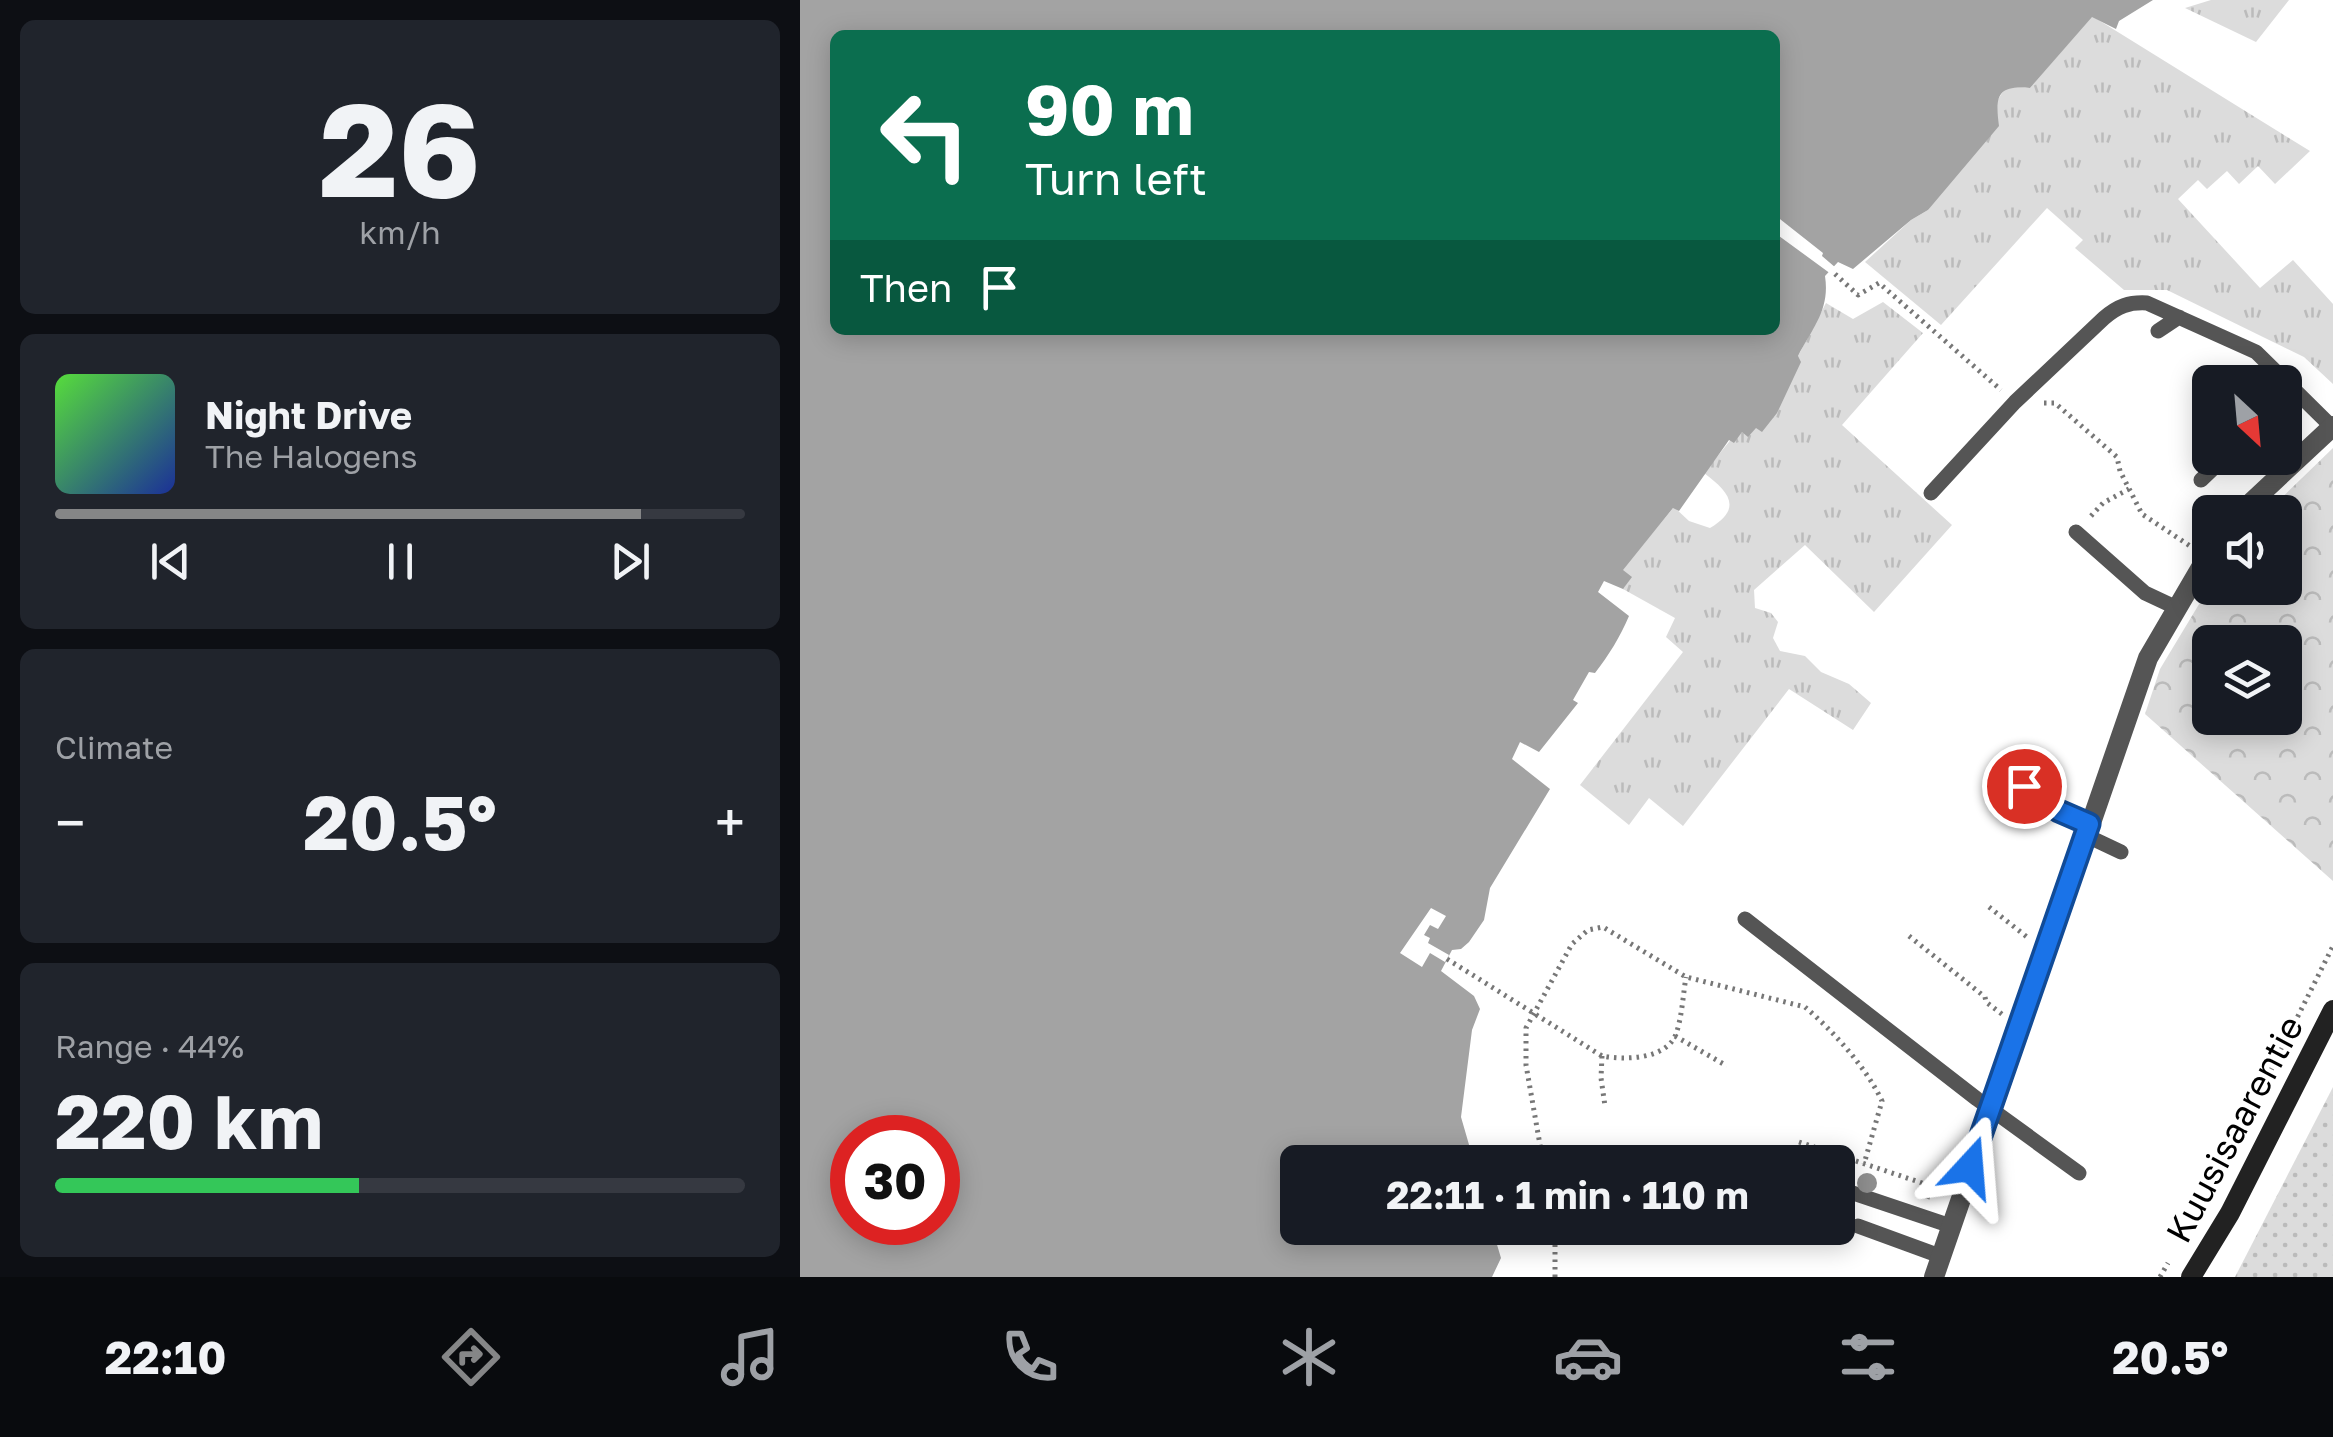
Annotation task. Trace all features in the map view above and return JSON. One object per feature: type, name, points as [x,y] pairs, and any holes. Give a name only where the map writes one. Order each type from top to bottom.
[{"type":"main road","name":"Kuusisaarentie","points":[[2191,1277],[2230,1213],[2333,1010]]},
{"type":"street","points":[[2260,495],[2332,427]]},
{"type":"street","points":[[1937,1267],[2148,658],[2177,608],[2192,572]]},
{"type":"lane","points":[[1931,493],[2015,402],[2118,306],[2147,303],[2256,352],[2267,365]]},
{"type":"lane","points":[[2158,331],[2178,316]]},
{"type":"lane","points":[[2302,403],[2332,427]]},
{"type":"lane","points":[[2201,480],[2206,475]]},
{"type":"lane","points":[[2076,532],[2145,593],[2177,608]]},
{"type":"lane","points":[[2024,786],[2121,852]]},
{"type":"lane","points":[[1745,919],[2079,1173]]},
{"type":"lane","points":[[1855,1194],[1951,1226]]},
{"type":"lane","points":[[1858,1226],[1937,1267]]},
{"type":"path","points":[[1836,274],[1858,295],[1880,283],[2015,402]]},
{"type":"path","points":[[2060,406],[2117,457],[2142,514],[2192,545]]},
{"type":"path","points":[[2076,532],[2103,503],[2129,489]]},
{"type":"path","points":[[1989,907],[2028,938]]},
{"type":"path","points":[[1540,1145],[1526,1065],[1526,1028],[1572,944],[1594,928],[1604,927],[1686,977],[1805,1006],[1874,1085],[1882,1101],[1864,1164]]},
{"type":"path","points":[[1910,936],[1985,996],[1986,1002],[2005,1017]]},
{"type":"path","points":[[2205,1203],[2333,946]]},
{"type":"path","points":[[1447,959],[1602,1056],[1642,1057],[1668,1046],[1676,1036],[1686,977]]},
{"type":"path","points":[[1676,1036],[1727,1066]]},
{"type":"path","points":[[1602,1056],[1600,1078],[1605,1106]]},
{"type":"path","points":[[1799,1142],[1931,1186],[1921,1216]]},
{"type":"path","points":[[1555,1245],[1555,1277]]},
{"type":"path","points":[[2160,1277],[2169,1263]]},
{"type":"green space","points":[[2211,0],[2289,0],[2256,42],[2185,8]]},
{"type":"green space","points":[[2092,16],[2310,151],[2275,184],[2258,166],[2239,184],[2227,171],[2207,189],[2198,180],[2178,199],[2260,288],[2293,260],[2333,304],[2333,384],[2304,357],[2167,290],[2124,290],[2075,248],[2083,240],[2047,208],[1941,325],[1865,262],[1911,220],[1928,210],[2004,90],[2030,88]]},
{"type":"green space","points":[[1883,302],[1923,333],[1842,425],[1952,525],[1874,612],[1805,545],[1754,590],[1755,608],[1771,613],[1778,622],[1773,638],[1780,651],[1805,656],[1821,672],[1849,684],[1871,703],[1853,730],[1789,689],[1683,826],[1649,798],[1629,825],[1580,785],[1683,652],[1666,637],[1675,618],[1623,589],[1631,577],[1622,570],[1674,507],[1689,521],[1710,528],[1727,514],[1729,500],[1704,473],[1798,356],[1826,303],[1853,319]]},
{"type":"green space","points":[[2333,448],[2333,881],[2145,714],[2160,669],[2199,605],[2302,605],[2302,495],[2285,495]]},
{"type":"green space","points":[[2333,1087],[2333,1277],[2235,1277]]},
{"type":"shaded area","points":[[800,0],[2153,0],[2119,21],[2116,29],[2092,17],[2030,88],[2011,88],[2001,95],[1999,126],[1928,210],[1853,269],[1838,262],[1825,276],[1823,308],[1798,356],[1801,362],[1777,413],[1762,432],[1756,428],[1748,437],[1742,432],[1734,443],[1729,440],[1679,511],[1673,508],[1623,570],[1632,577],[1623,589],[1604,581],[1598,592],[1629,616],[1595,673],[1589,672],[1573,700],[1578,703],[1539,752],[1520,742],[1512,759],[1550,789],[1490,888],[1484,920],[1469,942],[1452,950],[1441,971],[1474,996],[1480,1009],[1472,1030],[1461,1117],[1469,1145],[1280,1145],[1280,1245],[1497,1245],[1501,1258],[1492,1277],[800,1277]]},
{"type":"pier","points":[[1780,219],[1823,253],[1836,268],[1831,274],[1780,237]]},
{"type":"pier","points":[[1431,908],[1446,916],[1438,929],[1430,925],[1424,935],[1430,938],[1428,943],[1449,955],[1445,962],[1430,953],[1422,967],[1400,953]]},
{"type":"route","points":[[1970,1167],[2089,824],[2059,811],[2024,786]]}]
